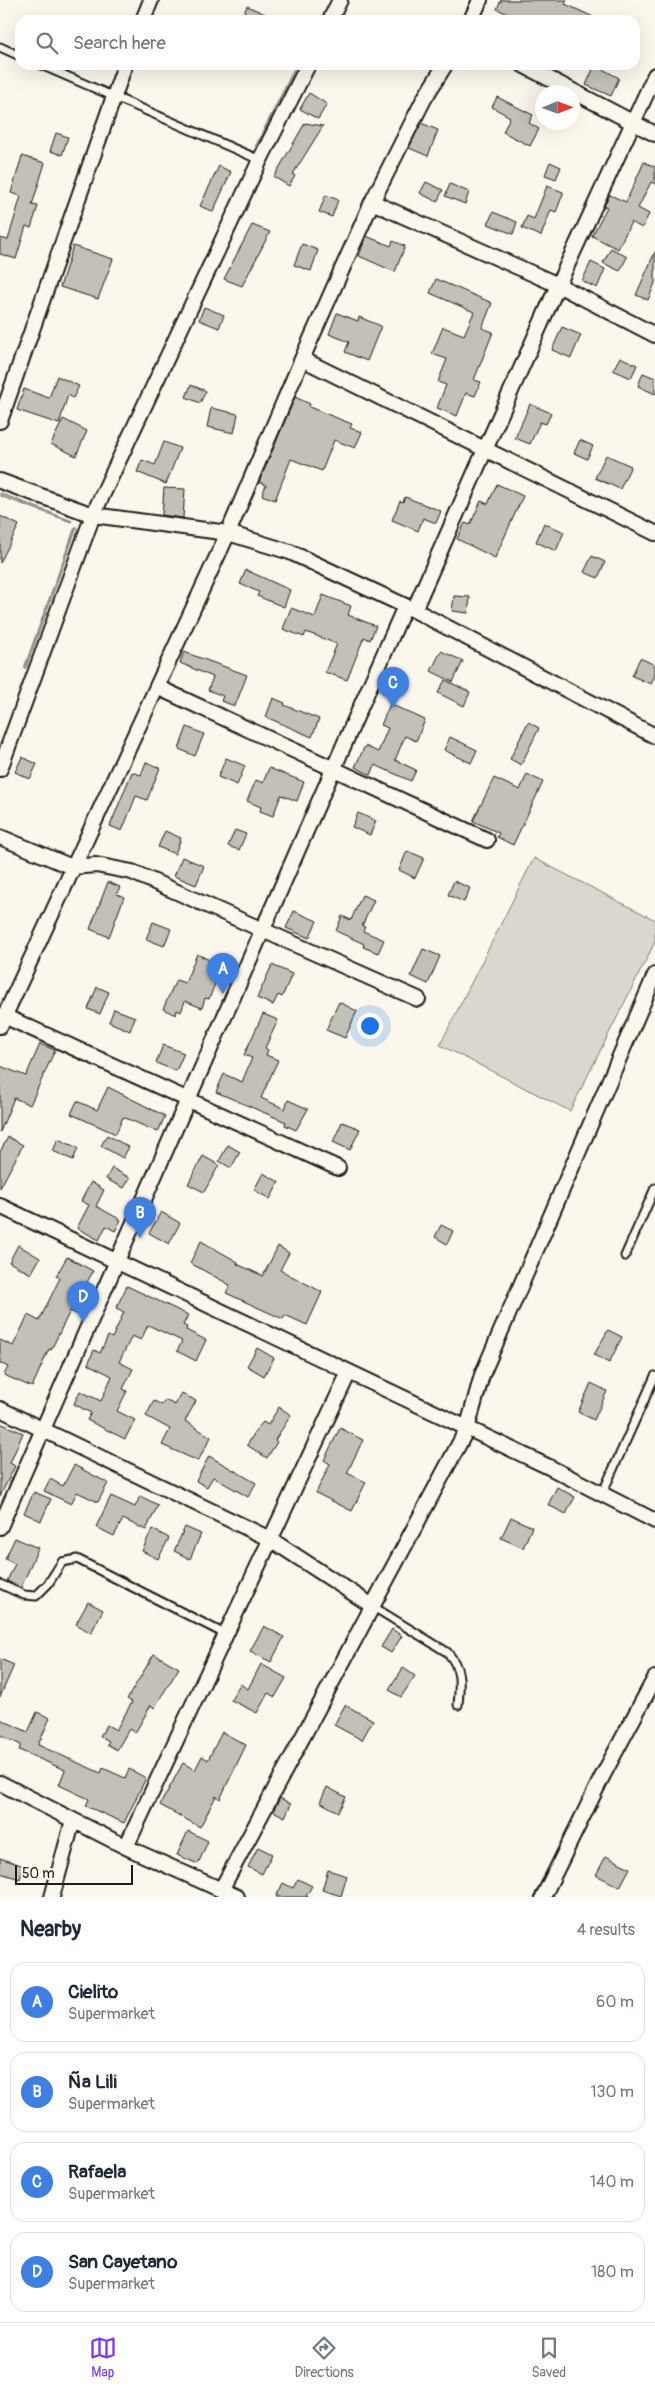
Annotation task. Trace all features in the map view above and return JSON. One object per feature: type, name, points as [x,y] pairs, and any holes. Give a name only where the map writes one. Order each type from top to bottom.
[{"type":"street","points":[[145,15],[151,0]]},
{"type":"street","points":[[332,15],[340,0]]},
{"type":"street","points":[[473,15],[480,0]]},
{"type":"street","points":[[0,422],[113,96],[124,70]]},
{"type":"street","points":[[0,770],[93,515],[260,160],[305,70]]},
{"type":"street","points":[[338,1168],[188,1099],[2,1021],[228,533],[302,359],[372,202],[424,98],[442,70]]},
{"type":"street","points":[[532,70],[655,134]]},
{"type":"street","points":[[0,1527],[333,769],[485,450],[558,285],[655,75]]},
{"type":"street","points":[[372,202],[558,285],[655,335]]},
{"type":"street","points":[[302,359],[655,533]]},
{"type":"street","points":[[0,480],[93,515],[228,533],[290,552],[410,608],[655,736]]},
{"type":"street","points":[[157,687],[487,840]]},
{"type":"street","points":[[0,837],[72,867],[96,866],[132,872],[418,999]]},
{"type":"street","points":[[221,1890],[371,1605],[467,1429],[482,1376],[655,975]]},
{"type":"street","points":[[0,1206],[549,1467],[655,1521]]},
{"type":"street","points":[[126,1847],[349,1372]]},
{"type":"street","points":[[0,1409],[270,1538],[371,1605]]},
{"type":"street","points":[[543,1897],[603,1775],[655,1678]]},
{"type":"street","points":[[0,1782],[126,1847],[237,1897]]},
{"type":"street","points":[[52,1897],[73,1820]]},
{"type":"lane","points":[[0,47],[15,54]]},
{"type":"lane","points":[[53,70],[260,160]]},
{"type":"lane","points":[[625,1256],[655,1188]]},
{"type":"lane","points":[[602,1494],[655,1376]]},
{"type":"lane","points":[[0,1584],[24,1595],[36,1596],[48,1584],[62,1562],[77,1559],[225,1634]]},
{"type":"lane","points":[[371,1605],[446,1652],[457,1662],[460,1684],[458,1705]]},
{"type":"shaded area","points":[[534,858],[655,920],[655,942],[570,1111],[440,1045]]},
{"type":"water","points":[[294,70],[296,70],[257,147],[255,147]]},
{"type":"water","points":[[0,493],[72,521],[0,496]]},
{"type":"water","points":[[75,527],[77,527],[26,668],[24,668]]},
{"type":"building","points":[[501,0],[567,0],[565,4],[589,15],[510,15],[497,9]]},
{"type":"building","points":[[247,6],[268,15],[243,15]]},
{"type":"building","points":[[593,70],[604,70],[619,78],[611,96],[586,85]]},
{"type":"building","points":[[309,93],[327,104],[318,119],[300,109]]},
{"type":"building","points":[[497,97],[533,115],[529,123],[535,127],[535,130],[538,130],[530,146],[503,132],[510,117],[492,107]]},
{"type":"building","points":[[305,123],[323,126],[293,174],[295,176],[289,186],[274,177]]},
{"type":"building","points":[[421,123],[438,130],[428,156],[409,148]]},
{"type":"building","points":[[56,133],[68,137],[62,155],[50,151]]},
{"type":"building","points":[[22,156],[45,163],[32,205],[38,206],[31,228],[26,226],[16,259],[0,254],[0,238],[8,240],[21,196],[11,193]]},
{"type":"building","points":[[550,162],[561,167],[556,179],[545,175]]},
{"type":"building","points":[[644,162],[655,167],[655,184],[651,182],[638,208],[649,214],[642,228],[631,222],[618,249],[592,236],[607,207],[604,206],[610,195],[626,202]]},
{"type":"building","points":[[219,166],[231,172],[213,212],[200,206]]},
{"type":"building","points":[[426,182],[443,190],[437,202],[420,193]]},
{"type":"building","points":[[450,184],[469,192],[465,204],[445,196]]},
{"type":"building","points":[[547,186],[563,192],[563,194],[556,212],[551,210],[541,236],[522,228],[527,216],[534,219]]},
{"type":"building","points":[[326,195],[338,200],[332,217],[319,212]]},
{"type":"building","points":[[493,212],[517,222],[513,234],[488,224]]},
{"type":"building","points":[[252,225],[270,232],[242,286],[224,279]]},
{"type":"building","points":[[366,236],[391,246],[393,241],[405,246],[395,272],[359,256]]},
{"type":"building","points":[[302,244],[318,250],[311,271],[294,265]]},
{"type":"building","points":[[73,246],[113,259],[98,299],[60,287]]},
{"type":"building","points":[[611,248],[627,257],[620,271],[603,263]]},
{"type":"building","points":[[655,252],[655,283],[648,300],[636,295]]},
{"type":"building","points":[[591,262],[605,269],[597,288],[582,281]]},
{"type":"building","points":[[436,279],[492,303],[482,328],[493,332],[474,380],[481,382],[475,396],[466,393],[457,416],[437,408],[446,385],[438,382],[447,359],[432,354],[443,327],[464,335],[474,312],[430,293]]},
{"type":"building","points":[[204,307],[224,315],[219,328],[199,320]]},
{"type":"building","points":[[337,313],[358,321],[359,317],[381,326],[367,361],[345,352],[349,342],[329,334]]},
{"type":"building","points":[[562,327],[581,335],[571,358],[552,350]]},
{"type":"building","points":[[620,357],[637,365],[631,378],[613,370]]},
{"type":"building","points":[[643,373],[655,378],[655,394],[638,386]]},
{"type":"building","points":[[57,376],[79,386],[73,398],[68,395],[59,424],[17,410],[24,389],[49,398]]},
{"type":"building","points":[[191,385],[206,391],[200,403],[186,397]]},
{"type":"building","points":[[295,397],[310,404],[309,407],[352,424],[350,428],[362,432],[355,448],[334,440],[322,471],[291,459],[275,500],[262,495],[266,485],[259,482]]},
{"type":"building","points":[[530,404],[551,413],[546,424],[540,422],[530,444],[515,438]]},
{"type":"building","points":[[211,408],[238,414],[234,433],[207,427]]},
{"type":"building","points":[[63,419],[87,431],[76,456],[51,444]]},
{"type":"building","points":[[580,440],[593,446],[587,459],[574,453]]},
{"type":"building","points":[[164,442],[180,448],[166,484],[137,472],[142,460],[155,465]]},
{"type":"building","points":[[606,455],[631,466],[620,489],[595,478]]},
{"type":"building","points":[[497,484],[523,496],[495,558],[457,539],[465,523],[470,525],[481,501],[488,504]]},
{"type":"building","points":[[164,488],[185,489],[183,518],[162,515]]},
{"type":"building","points":[[405,497],[441,511],[436,523],[423,518],[418,531],[392,520],[400,501],[403,502]]},
{"type":"building","points":[[0,516],[19,525],[0,563]]},
{"type":"building","points":[[544,523],[564,532],[556,551],[536,542]]},
{"type":"building","points":[[592,556],[605,562],[598,578],[584,572]]},
{"type":"building","points":[[246,570],[290,590],[284,607],[257,596],[259,592],[240,584]]},
{"type":"building","points":[[323,595],[351,606],[348,615],[376,626],[370,640],[364,637],[347,680],[325,672],[337,644],[306,632],[304,637],[283,629],[291,608],[315,617]]},
{"type":"building","points":[[454,596],[470,597],[468,613],[452,611]]},
{"type":"building","points":[[441,651],[463,661],[453,682],[431,671]]},
{"type":"building","points":[[184,652],[247,675],[235,706],[221,701],[223,696],[208,690],[213,677],[180,663]]},
{"type":"building","points":[[640,658],[655,665],[655,675],[651,684],[632,676]]},
{"type":"building","points":[[445,680],[470,692],[464,706],[438,693]]},
{"type":"building","points":[[273,698],[285,703],[284,705],[319,719],[312,737],[266,717]]},
{"type":"building","points":[[390,704],[425,720],[416,741],[405,736],[395,760],[416,770],[411,781],[375,765],[371,775],[355,767],[365,746],[378,752],[388,728],[381,725]]},
{"type":"building","points":[[528,722],[539,728],[521,765],[510,759]]},
{"type":"building","points":[[187,727],[204,734],[195,756],[179,749]]},
{"type":"building","points":[[450,737],[477,750],[471,763],[444,750]]},
{"type":"building","points":[[22,757],[37,764],[30,779],[15,772]]},
{"type":"building","points":[[226,758],[245,766],[237,785],[218,777]]},
{"type":"building","points":[[146,762],[160,768],[147,800],[136,796],[122,831],[110,826],[132,772],[141,775]]},
{"type":"building","points":[[269,768],[304,782],[297,801],[281,795],[273,816],[260,811],[261,807],[247,801],[256,780],[263,783]]},
{"type":"building","points":[[527,774],[543,782],[513,845],[497,837],[499,833],[473,821],[494,778],[520,790]]},
{"type":"building","points":[[358,813],[376,821],[370,835],[352,827]]},
{"type":"building","points":[[235,830],[246,834],[239,850],[228,846]]},
{"type":"building","points":[[165,831],[181,838],[175,854],[158,847]]},
{"type":"building","points":[[407,851],[424,858],[415,878],[399,870]]},
{"type":"building","points":[[182,857],[204,866],[196,885],[174,876]]},
{"type":"building","points":[[454,881],[470,888],[464,902],[448,895]]},
{"type":"building","points":[[108,882],[120,887],[117,894],[124,897],[109,937],[90,929]]},
{"type":"building","points":[[362,895],[374,900],[362,926],[365,927],[363,931],[384,940],[378,953],[363,947],[364,944],[336,931],[342,916],[351,920]]},
{"type":"building","points":[[294,911],[317,921],[309,938],[286,928]]},
{"type":"building","points":[[153,922],[171,929],[164,946],[146,939]]},
{"type":"building","points":[[423,949],[440,956],[428,984],[411,976]]},
{"type":"building","points":[[197,954],[222,966],[209,999],[205,998],[202,1008],[185,1001],[181,1012],[177,1010],[176,1015],[163,1009],[176,980],[185,983]]},
{"type":"building","points":[[272,965],[292,974],[282,997],[278,995],[273,1005],[257,998]]},
{"type":"building","points":[[97,987],[109,992],[100,1014],[88,1009]]},
{"type":"building","points":[[339,1002],[357,1011],[345,1038],[326,1030]]},
{"type":"building","points":[[114,1009],[135,1017],[130,1031],[109,1022]]},
{"type":"building","points":[[263,1014],[278,1020],[265,1048],[268,1050],[266,1055],[278,1060],[261,1098],[285,1109],[288,1100],[308,1109],[296,1130],[285,1125],[286,1122],[216,1092],[224,1074],[242,1082],[252,1058],[244,1055]]},
{"type":"building","points":[[40,1044],[55,1050],[30,1105],[14,1098],[0,1132],[0,1066],[26,1076]]},
{"type":"building","points":[[163,1045],[184,1053],[176,1071],[156,1063]]},
{"type":"building","points":[[108,1087],[165,1116],[158,1132],[123,1117],[116,1134],[71,1114],[77,1101],[97,1110]]},
{"type":"building","points":[[342,1122],[360,1129],[350,1150],[333,1142]]},
{"type":"building","points":[[107,1135],[129,1147],[123,1158],[101,1146]]},
{"type":"building","points":[[8,1137],[23,1145],[0,1188],[0,1152]]},
{"type":"building","points":[[58,1139],[78,1148],[73,1160],[53,1151]]},
{"type":"building","points":[[228,1145],[240,1152],[231,1168],[219,1161]]},
{"type":"building","points":[[203,1156],[219,1165],[204,1192],[188,1184]]},
{"type":"building","points":[[112,1168],[130,1178],[124,1188],[106,1179]]},
{"type":"building","points":[[263,1173],[279,1182],[270,1199],[254,1190]]},
{"type":"building","points":[[91,1182],[104,1190],[96,1206],[121,1220],[115,1231],[106,1226],[99,1240],[77,1228],[89,1205],[81,1201]]},
{"type":"building","points":[[161,1212],[180,1223],[169,1244],[149,1233]]},
{"type":"building","points":[[441,1225],[453,1231],[447,1244],[435,1237]]},
{"type":"building","points":[[201,1241],[238,1262],[237,1264],[263,1276],[278,1246],[289,1253],[280,1270],[322,1292],[307,1325],[285,1315],[283,1319],[226,1293],[230,1285],[190,1263]]},
{"type":"building","points":[[18,1245],[40,1258],[31,1274],[9,1262]]},
{"type":"building","points":[[67,1257],[93,1271],[82,1292],[90,1296],[81,1316],[70,1311],[51,1350],[49,1349],[32,1387],[4,1375],[8,1367],[0,1363],[0,1340],[13,1346],[28,1315],[39,1321],[60,1278],[56,1276]]},
{"type":"building","points":[[127,1286],[188,1315],[183,1325],[187,1327],[186,1330],[206,1340],[196,1361],[177,1351],[182,1341],[148,1325],[141,1340],[132,1336],[119,1362],[133,1369],[123,1389],[127,1391],[117,1411],[135,1420],[125,1439],[87,1420],[91,1413],[74,1404],[80,1391],[101,1401],[112,1376],[88,1364],[94,1350],[100,1353],[108,1336],[112,1338],[124,1312],[116,1308]]},
{"type":"building","points":[[608,1330],[622,1337],[609,1363],[594,1355]]},
{"type":"building","points":[[257,1348],[274,1358],[264,1376],[247,1366]]},
{"type":"building","points":[[591,1383],[607,1391],[594,1420],[578,1412]]},
{"type":"building","points":[[182,1393],[196,1401],[185,1421],[211,1437],[198,1461],[162,1445],[170,1429],[146,1416],[154,1401],[162,1405],[165,1400],[175,1405]]},
{"type":"building","points":[[279,1407],[291,1415],[275,1440],[277,1442],[267,1458],[247,1445],[263,1422],[268,1425]]},
{"type":"building","points":[[0,1423],[23,1433],[10,1463],[15,1466],[0,1496]]},
{"type":"building","points":[[340,1428],[363,1440],[347,1473],[366,1482],[352,1511],[316,1493],[330,1464],[324,1460]]},
{"type":"building","points":[[209,1456],[256,1483],[248,1497],[213,1477],[207,1487],[196,1481]]},
{"type":"building","points":[[74,1465],[108,1483],[98,1502],[77,1492],[71,1504],[44,1491],[50,1479],[63,1486]]},
{"type":"building","points":[[557,1487],[575,1497],[566,1514],[548,1505]]},
{"type":"building","points":[[34,1492],[51,1499],[41,1521],[24,1513]]},
{"type":"building","points":[[111,1496],[135,1507],[140,1496],[158,1505],[146,1530],[123,1519],[114,1536],[96,1527]]},
{"type":"building","points":[[511,1517],[532,1527],[523,1548],[501,1538]]},
{"type":"building","points":[[185,1527],[201,1534],[190,1559],[174,1551]]},
{"type":"building","points":[[152,1529],[169,1538],[158,1559],[142,1551]]},
{"type":"building","points":[[15,1538],[38,1548],[21,1588],[7,1581],[15,1564],[5,1559]]},
{"type":"building","points":[[88,1602],[103,1610],[91,1633],[76,1624]]},
{"type":"building","points":[[264,1626],[284,1637],[271,1662],[250,1651]]},
{"type":"building","points":[[392,1629],[402,1636],[391,1653],[381,1647]]},
{"type":"building","points":[[154,1654],[179,1668],[154,1708],[151,1705],[135,1733],[129,1729],[117,1750],[107,1744],[109,1741],[100,1736],[107,1725],[116,1730],[132,1702],[127,1699]]},
{"type":"building","points":[[0,1659],[14,1665],[0,1697]]},
{"type":"building","points":[[261,1664],[286,1678],[275,1697],[268,1693],[257,1713],[231,1700],[240,1684],[248,1689]]},
{"type":"building","points":[[403,1668],[415,1676],[401,1697],[389,1690]]},
{"type":"building","points":[[345,1705],[373,1720],[362,1740],[334,1725]]},
{"type":"building","points":[[37,1712],[50,1718],[38,1745],[101,1773],[103,1768],[125,1778],[129,1769],[146,1778],[124,1823],[86,1806],[89,1799],[59,1785],[65,1770],[19,1750],[21,1745],[0,1735],[0,1719],[28,1732]]},
{"type":"building","points":[[222,1732],[246,1745],[220,1799],[216,1796],[200,1827],[160,1805],[183,1763],[195,1770],[202,1756],[208,1760]]},
{"type":"building","points":[[327,1787],[346,1797],[338,1812],[320,1802]]},
{"type":"building","points":[[280,1798],[291,1804],[285,1817],[273,1811]]},
{"type":"building","points":[[188,1831],[208,1841],[198,1864],[177,1855]]},
{"type":"building","points":[[258,1847],[272,1854],[262,1874],[248,1867]]},
{"type":"building","points":[[606,1856],[630,1868],[620,1887],[596,1875]]},
{"type":"building","points":[[0,1858],[24,1866],[20,1879],[0,1873]]},
{"type":"building","points":[[328,1870],[347,1876],[341,1896],[322,1890]]},
{"type":"building","points":[[298,1879],[312,1886],[306,1896],[308,1897],[276,1897],[283,1883],[293,1888]]},
{"type":"place","name":"Rafaela","points":[[393,708]]},
{"type":"place","name":"Cielito","points":[[223,994]]},
{"type":"place","name":"Ña Lili","points":[[140,1238]]},
{"type":"place","name":"San Cayetano","points":[[83,1322]]}]
